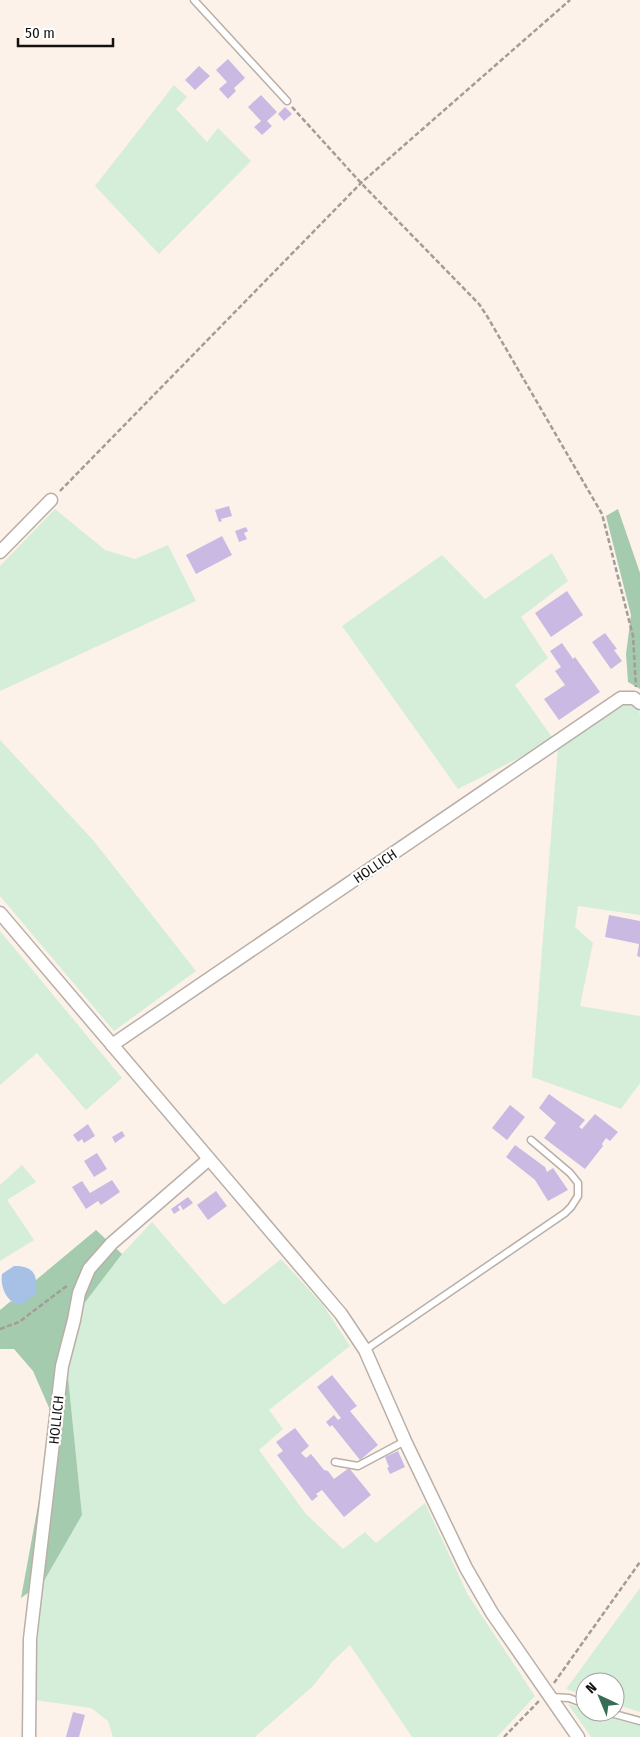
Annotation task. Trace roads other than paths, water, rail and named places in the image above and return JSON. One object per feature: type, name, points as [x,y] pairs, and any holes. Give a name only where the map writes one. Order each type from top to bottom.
[{"type":"street","points":[[0,552],[51,500]]},
{"type":"street","name":"HOLLICH","points":[[112,1045],[621,698],[637,700]]},
{"type":"street","points":[[0,913],[342,1314],[364,1350],[466,1568],[492,1613],[578,1737]]},
{"type":"street","name":"HOLLICH","points":[[29,1737],[30,1639],[62,1366],[79,1293],[89,1269],[112,1243],[209,1159]]},
{"type":"lane","points":[[194,0],[287,101]]},
{"type":"lane","points":[[364,1350],[504,1256],[571,1208],[578,1196],[578,1183],[570,1173],[530,1140]]},
{"type":"lane","points":[[335,1462],[358,1466],[405,1441]]},
{"type":"lane","points":[[549,1695],[575,1700]]},
{"type":"lane","points":[[625,1717],[640,1721]]},
{"type":"water","points":[[14,1266],[21,1266],[30,1270],[36,1282],[36,1294],[21,1305],[8,1298],[2,1284],[2,1274]]}]
